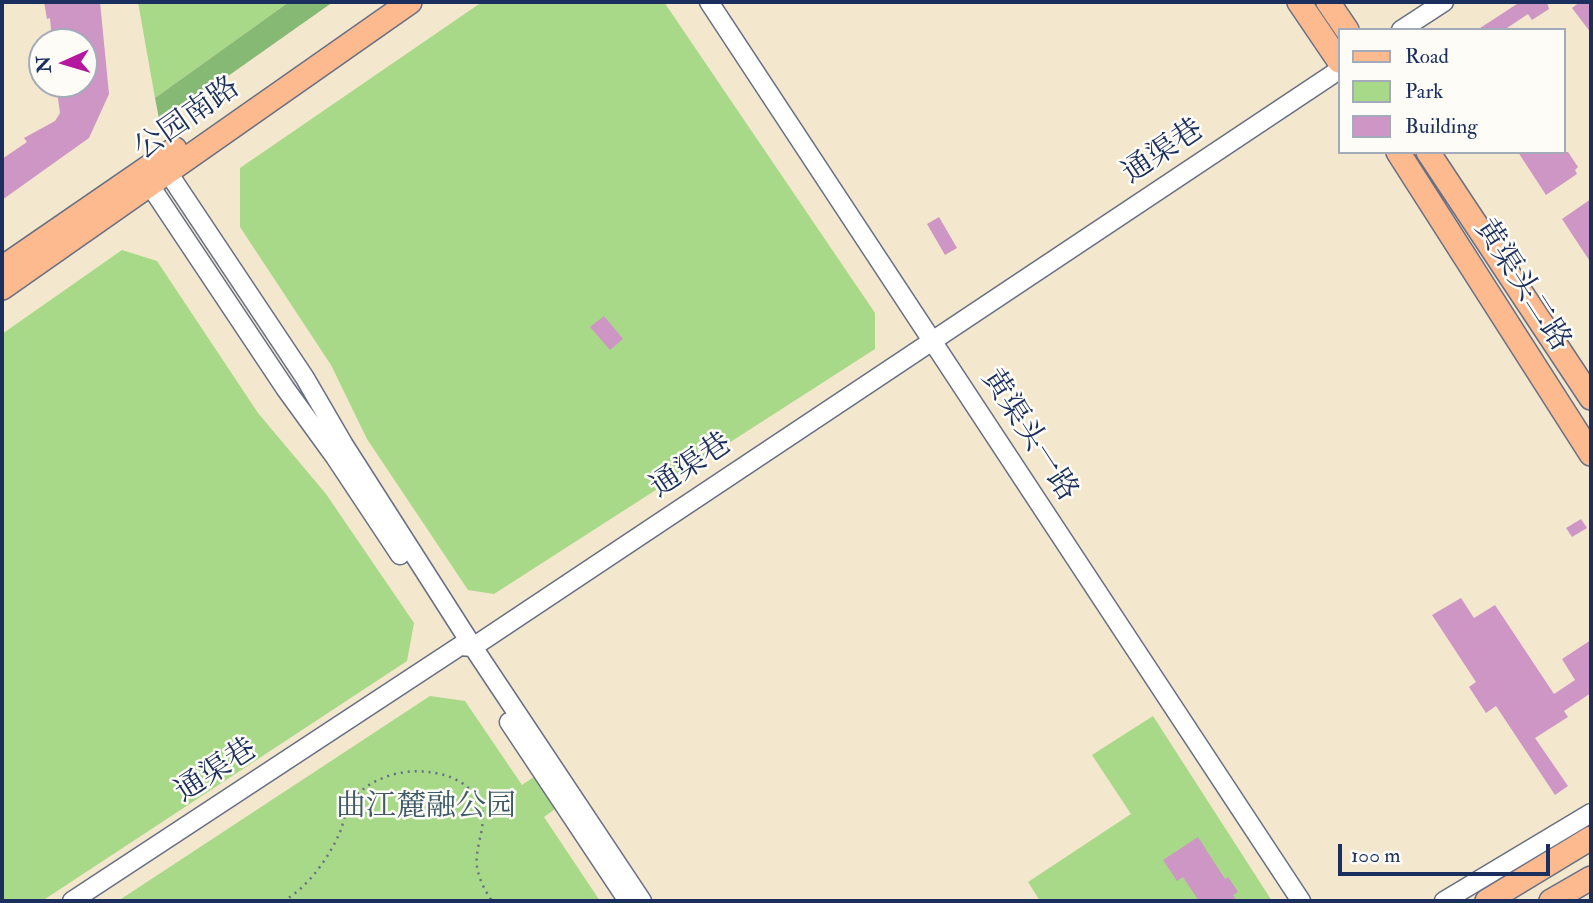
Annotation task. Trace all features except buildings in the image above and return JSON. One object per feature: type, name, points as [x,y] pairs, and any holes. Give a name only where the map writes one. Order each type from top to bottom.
[{"type":"main road","name":"公园南路","points":[[2,288],[383,2]]},
{"type":"main road","name":"公园南路","points":[[2,268],[155,173],[410,2]]},
{"type":"main road","points":[[1299,2],[1338,60]]},
{"type":"main road","points":[[1328,2],[1346,28]]},
{"type":"main road","name":"黄渠头二路","points":[[1399,154],[1591,454]]},
{"type":"main road","name":"黄渠头二路","points":[[1429,154],[1591,398]]},
{"type":"main road","points":[[1487,901],[1591,838]]},
{"type":"main road","points":[[1551,901],[1591,878]]},
{"type":"street","name":"黄渠头一路","points":[[709,2],[1301,901]]},
{"type":"street","points":[[1404,28],[1444,2]]},
{"type":"street","name":"通渠巷","points":[[72,901],[932,342],[1338,71]]},
{"type":"street","points":[[155,173],[285,388],[642,901]]},
{"type":"street","points":[[466,646],[628,901]]},
{"type":"street","points":[[1444,901],[1591,813]]},
{"type":"path","points":[[283,901],[296,892],[320,864],[334,843],[357,795],[389,776],[416,771],[448,777],[464,785],[477,797],[484,814],[477,869],[492,901]]},
{"type":"green space","points":[[138,2],[289,2],[155,98]]},
{"type":"green space","points":[[289,2],[333,2],[160,124],[155,98]]},
{"type":"green space","points":[[482,2],[664,2],[875,313],[875,349],[494,594],[468,590],[367,439],[331,365],[240,227],[240,168]]},
{"type":"green space","points":[[122,250],[157,261],[258,413],[326,494],[414,623],[407,661],[42,901],[2,901],[2,334]]},
{"type":"green space","name":"曲江麓融公园","points":[[430,696],[465,701],[522,785],[541,772],[562,804],[544,817],[600,901],[118,901]]},
{"type":"green space","points":[[1153,716],[1272,901],[1040,901],[1028,882],[1131,814],[1092,755]]}]
